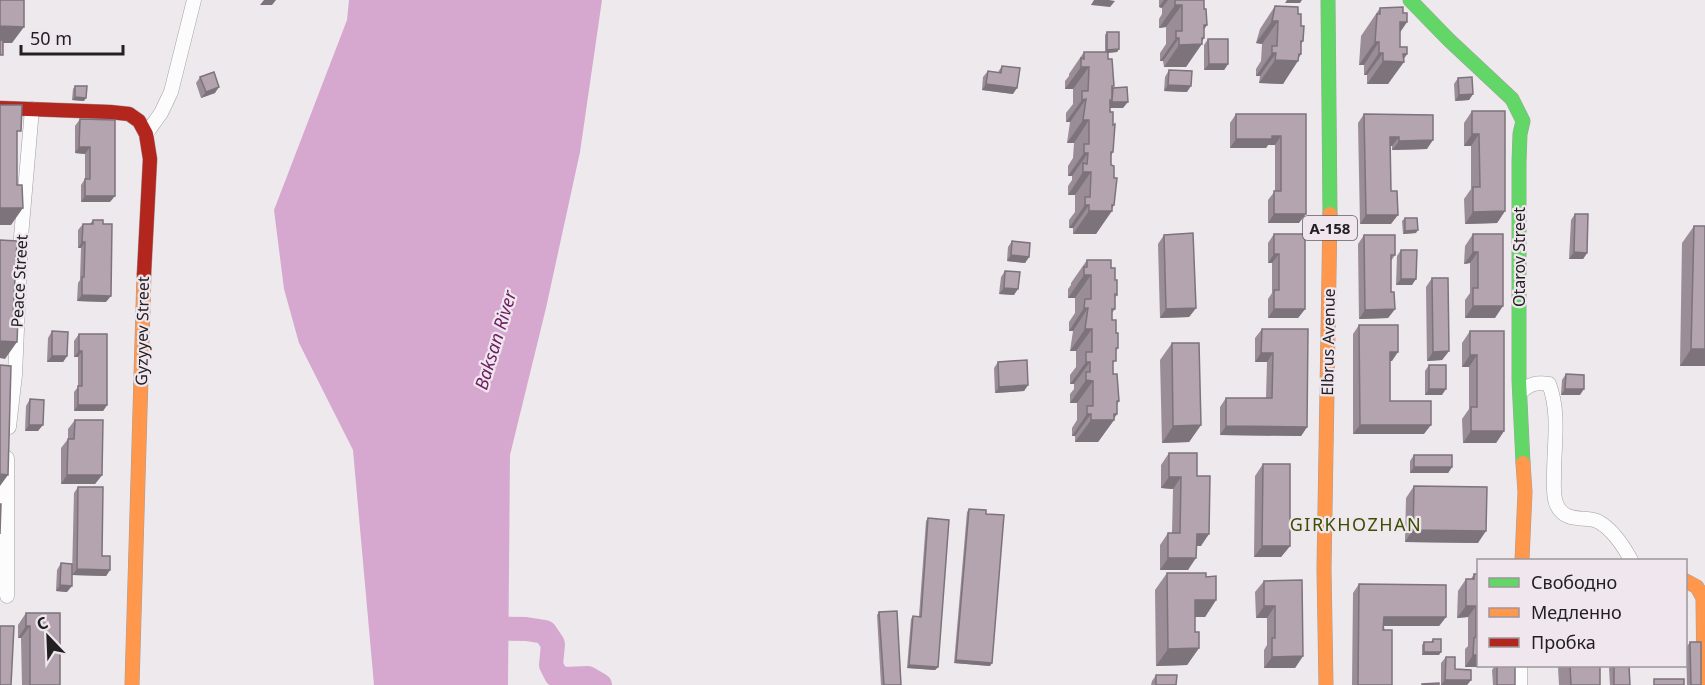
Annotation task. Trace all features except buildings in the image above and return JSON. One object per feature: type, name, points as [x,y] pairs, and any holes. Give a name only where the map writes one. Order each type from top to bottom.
[{"type":"street","points":[[0,108],[129,114],[139,122],[146,134],[161,113],[171,92],[194,0]]},
{"type":"street","name":"Elbrus Avenue","points":[[1326,685],[1324,545],[1331,172],[1328,0]]},
{"type":"street","name":"Otarov Street","points":[[1410,0],[1512,99],[1523,121],[1519,162],[1520,393],[1525,492],[1522,559]]},
{"type":"street","name":"Peace Street","points":[[7,596],[6,497],[9,415],[15,375],[21,237],[32,109]]},
{"type":"street","name":"Gyzyyev Street","points":[[132,685],[141,477],[141,327],[150,159],[146,134]]},
{"type":"street","points":[[1520,393],[1537,382],[1549,384],[1556,411],[1554,489],[1556,502],[1561,511],[1570,517],[1598,521],[1623,544],[1630,559]]},
{"type":"street","points":[[1687,582],[1700,589],[1703,598],[1704,685]]},
{"type":"street","points":[[1520,667],[1520,685]]},
{"type":"water","name":"Baksan River","points":[[349,0],[602,0],[580,152],[546,308],[510,455],[508,685],[374,685],[353,450],[299,343],[284,289],[274,210],[347,20]]},
{"type":"waterway","points":[[476,628],[526,629],[545,632],[553,644],[551,665],[556,675],[564,679],[588,678],[600,685]]},
{"type":"traffic: fast","points":[[1328,0],[1330,214]]},
{"type":"traffic: fast","points":[[1410,0],[1512,99],[1523,121],[1519,162],[1519,380],[1523,463]]},
{"type":"traffic: slow","points":[[1326,685],[1324,569],[1330,214]]},
{"type":"traffic: slow","points":[[132,685],[144,274]]},
{"type":"traffic: slow","points":[[1522,559],[1525,492],[1523,463]]},
{"type":"traffic: slow","points":[[1687,582],[1697,587],[1703,598],[1704,685]]},
{"type":"traffic: jam","points":[[0,108],[110,112],[129,114],[139,121],[146,134],[150,159],[144,274]]},
{"type":"district","name":"GIRKHOZHAN","points":[[1356,524]]}]
